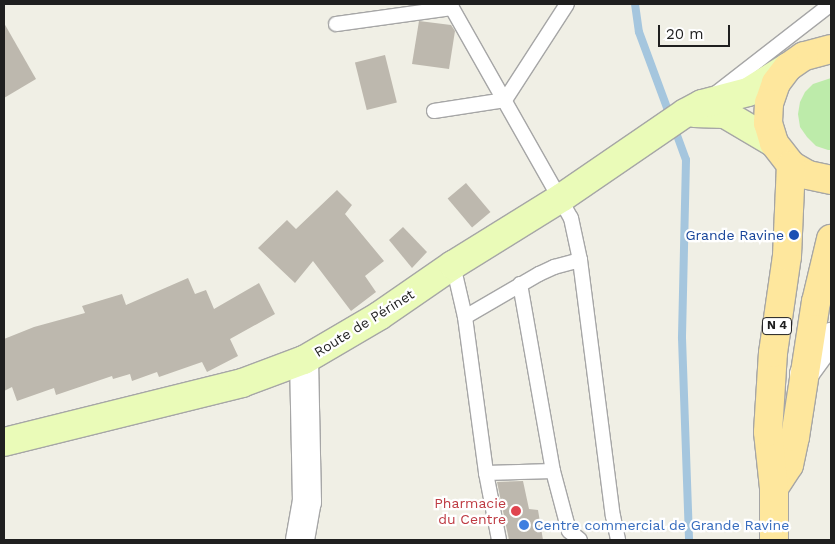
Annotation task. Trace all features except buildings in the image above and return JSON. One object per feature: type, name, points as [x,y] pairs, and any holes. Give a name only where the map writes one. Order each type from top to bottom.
[{"type":"main road","points":[[828,47],[804,56],[788,67],[776,84],[769,103],[768,123],[774,143],[791,165],[808,176],[831,180]]},
{"type":"main road","name":"Route de Périnet","points":[[4,442],[242,383],[304,360],[379,316],[453,265],[560,198],[689,111],[748,92],[788,67]]},
{"type":"main road","points":[[689,111],[724,114],[774,143]]},
{"type":"main road","name":"N 4","points":[[774,540],[774,488],[768,432],[773,353],[787,256],[791,165]]},
{"type":"main road","name":"N 4","points":[[774,488],[789,465],[816,302],[831,239]]},
{"type":"street","points":[[804,374],[831,337]]},
{"type":"street","points":[[300,540],[306,502],[304,360]]},
{"type":"lane","points":[[434,111],[505,100],[567,4]]},
{"type":"lane","points":[[689,111],[831,4]]},
{"type":"lane","points":[[336,24],[452,8],[571,218],[580,260],[613,516],[618,540]]},
{"type":"lane","points":[[465,317],[520,284],[554,267],[580,260]]},
{"type":"lane","points":[[453,265],[465,317],[486,473],[499,540]]},
{"type":"lane","points":[[520,284],[553,472],[569,531],[580,540]]},
{"type":"lane","points":[[486,473],[553,472]]},
{"type":"green space","points":[[831,78],[831,150],[828,150],[816,146],[807,137],[800,127],[798,114],[800,102],[805,92],[813,84]]},
{"type":"waterway","points":[[635,4],[639,32],[670,116]]},
{"type":"waterway","points":[[674,127],[686,160],[682,338],[689,540]]},
{"type":"place","name":"Grande Ravine","points":[[794,235]]},
{"type":"place","name":"Pharmacie du Centre","points":[[516,511]]},
{"type":"place","name":"Centre commercial de Grande Ravine","points":[[524,525]]}]
